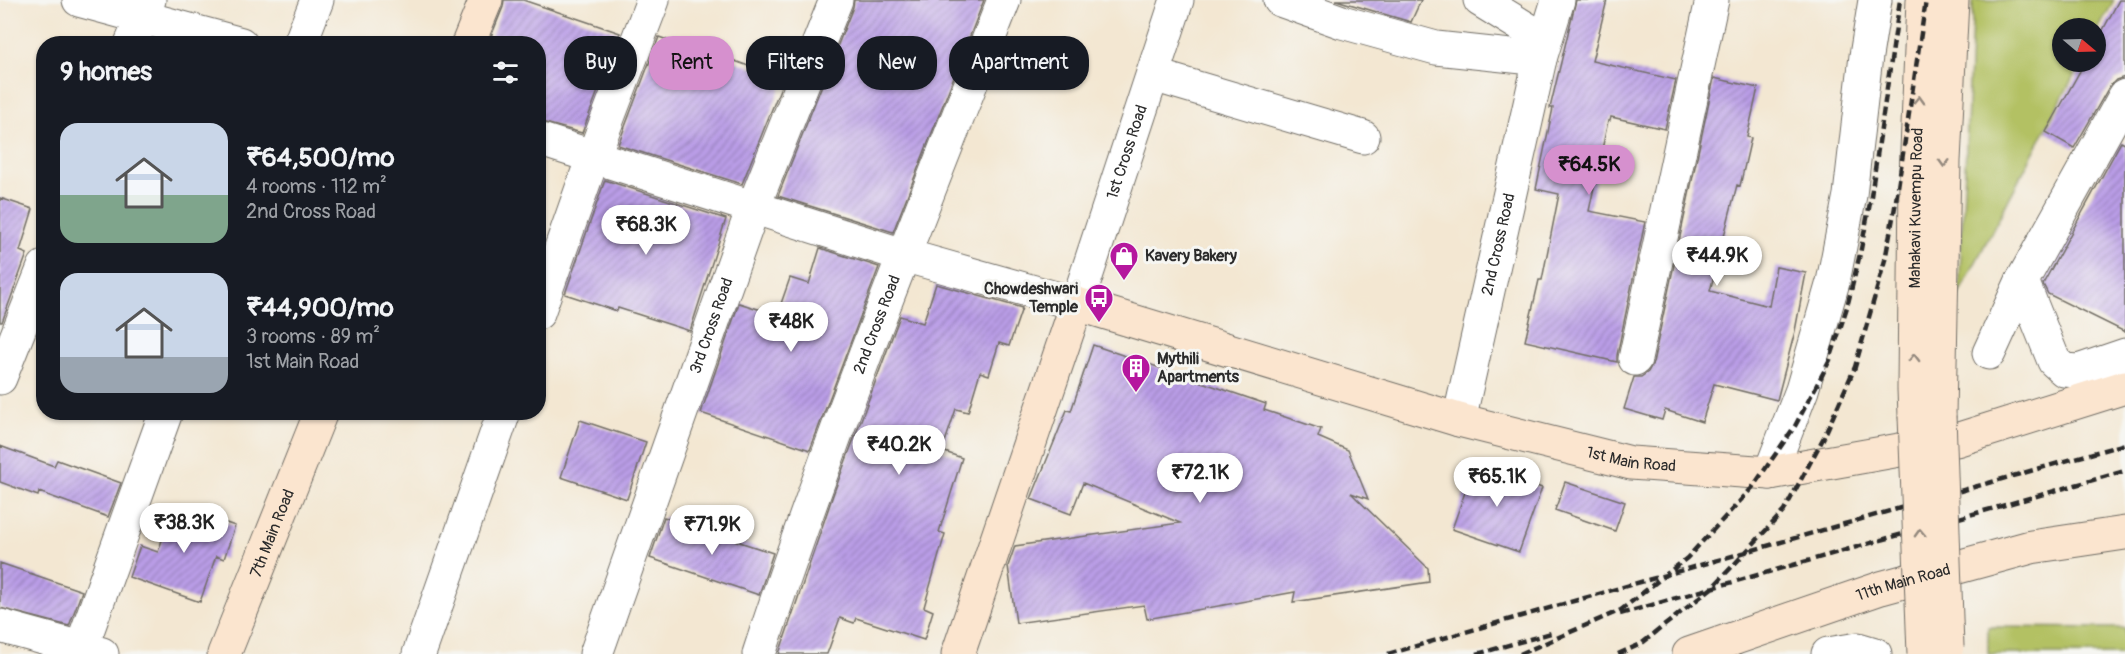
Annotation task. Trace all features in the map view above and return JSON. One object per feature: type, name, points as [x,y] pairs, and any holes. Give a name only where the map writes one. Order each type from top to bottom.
[{"type":"main road","points":[[471,36],[486,0]]},
{"type":"main road","name":"Mahakavi Kuvempu Road","points":[[1923,0],[1916,176],[1914,389],[1927,416]]},
{"type":"main road","name":"Mahakavi Kuvempu Road","points":[[1927,416],[1952,0]]},
{"type":"main road","points":[[958,654],[1077,304]]},
{"type":"main road","name":"1st Main Road","points":[[1077,304],[1459,420],[1631,463],[1770,473],[1956,440],[2125,387]]},
{"type":"main road","points":[[1927,416],[1939,652]]},
{"type":"main road","name":"7th Main Road","points":[[224,654],[318,420]]},
{"type":"main road","name":"11th Main Road","points":[[1689,654],[1881,588],[2031,547],[2125,533]]},
{"type":"street","points":[[78,0],[140,20],[207,36]]},
{"type":"street","points":[[303,36],[317,0]]},
{"type":"street","points":[[546,290],[593,157],[653,0]]},
{"type":"street","name":"3rd Cross Road","points":[[596,654],[753,208],[836,0]]},
{"type":"street","name":"2nd Cross Road","points":[[759,654],[788,567],[903,255],[1004,0]]},
{"type":"street","name":"1st Cross Road","points":[[1077,304],[1177,0]]},
{"type":"street","points":[[1280,0],[1313,5],[1436,48],[1542,49]]},
{"type":"street","points":[[1480,0],[1542,49]]},
{"type":"street","name":"2nd Cross Road","points":[[1459,420],[1542,49],[1558,0]]},
{"type":"street","points":[[1635,359],[1712,0]]},
{"type":"street","points":[[1770,473],[1802,390],[1833,282],[1850,195],[1866,56],[1875,0]]},
{"type":"street","points":[[1153,75],[1364,136]]},
{"type":"street","points":[[1989,353],[2022,281],[2120,115]]},
{"type":"street","points":[[546,142],[903,255],[1077,304]]},
{"type":"street","points":[[2022,281],[2054,361],[2064,370],[2078,371],[2125,355]]},
{"type":"street","points":[[0,378],[36,287]]},
{"type":"street","points":[[0,626],[87,652],[163,420]]},
{"type":"street","points":[[419,654],[501,420]]},
{"type":"street","points":[[1828,654],[1858,649],[1875,654]]},
{"type":"green space","points":[[1973,0],[2114,0],[2104,18],[2052,18],[2052,72],[2076,72],[1959,294]]},
{"type":"green space","points":[[1988,627],[2125,628],[2125,654],[1988,654]]},
{"type":"building","points":[[504,0],[523,0],[620,33],[619,36],[564,36],[564,90],[598,90],[582,133],[546,123],[546,36],[491,36]]},
{"type":"building","points":[[854,0],[984,0],[970,36],[949,36],[949,89],[893,232],[778,196],[820,90],[845,90],[845,36],[841,36]]},
{"type":"building","points":[[1336,0],[1421,0],[1411,22]]},
{"type":"building","points":[[1576,0],[1607,0],[1592,61],[1676,80],[1665,129],[1611,117],[1608,121],[1589,211],[1645,222],[1617,362],[1525,341],[1539,280],[1542,280],[1559,194],[1536,189],[1553,108],[1550,108]]},
{"type":"building","points":[[2119,0],[2125,0],[2125,77],[2116,80],[2109,87],[2074,148],[2046,132],[2079,72],[2106,72],[2106,24]]},
{"type":"building","points":[[734,61],[746,65],[746,90],[780,90],[742,184],[618,145],[649,63],[649,90],[734,90]]},
{"type":"building","points":[[1714,78],[1758,88],[1747,137],[1751,138],[1740,186],[1737,185],[1710,291],[1769,306],[1776,267],[1806,273],[1795,331],[1777,400],[1714,384],[1702,422],[1665,410],[1662,420],[1624,409],[1634,377],[1641,377],[1648,372],[1653,363]]},
{"type":"building","points":[[2121,142],[2125,144],[2125,332],[2048,294],[2043,284]]},
{"type":"building","points":[[605,180],[726,219],[690,331],[565,294]]},
{"type":"building","points":[[0,198],[33,209],[20,251],[27,254],[2,322],[0,322]]},
{"type":"building","points":[[820,248],[879,267],[810,450],[701,413],[739,303],[777,315],[790,278],[809,284]]},
{"type":"building","points":[[936,284],[1022,308],[1009,346],[999,343],[989,375],[980,372],[968,412],[956,409],[942,451],[962,458],[939,532],[945,534],[924,607],[933,611],[924,640],[856,618],[854,623],[840,618],[827,654],[779,654],[833,495],[900,316],[923,323]]},
{"type":"building","points":[[1093,345],[1266,404],[1264,410],[1321,429],[1318,437],[1348,450],[1368,499],[1351,493],[1428,568],[1429,582],[1293,602],[1295,592],[1147,619],[1144,605],[1016,623],[1008,566],[1015,546],[1180,523],[1083,483],[1071,514],[1031,499],[1067,410],[1071,411]]},
{"type":"building","points":[[580,420],[646,442],[627,499],[561,477]]},
{"type":"building","points":[[0,446],[54,466],[57,460],[121,483],[108,517],[39,492],[38,496],[0,482]]},
{"type":"building","points":[[1475,464],[1542,488],[1519,552],[1452,529]]},
{"type":"building","points":[[1565,482],[1625,502],[1615,531],[1555,510]]},
{"type":"building","points":[[174,505],[235,526],[224,559],[216,556],[200,602],[129,577],[140,546],[158,552]]},
{"type":"building","points":[[664,517],[773,553],[759,595],[650,558]]},
{"type":"building","points":[[0,563],[82,591],[69,626],[0,608]]},
{"type":"railway","points":[[1520,654],[1621,610],[1687,558],[1752,488],[1795,426],[1830,360],[1847,307],[1870,203],[1900,0]]},
{"type":"railway","points":[[1618,654],[1641,644],[1713,587],[1784,511],[1824,437],[1855,367],[1885,260],[1926,0]]},
{"type":"railway","points":[[1388,654],[2125,444]]},
{"type":"railway","points":[[1620,614],[2125,471]]},
{"type":"railway","points":[[1477,654],[1551,633]]},
{"type":"place","name":"Kavery Bakery","points":[[1124,282]]},
{"type":"place","name":"Chowdeshwari Temple","points":[[1099,324]]},
{"type":"place","name":"Mythili Apartments","points":[[1136,394]]}]
